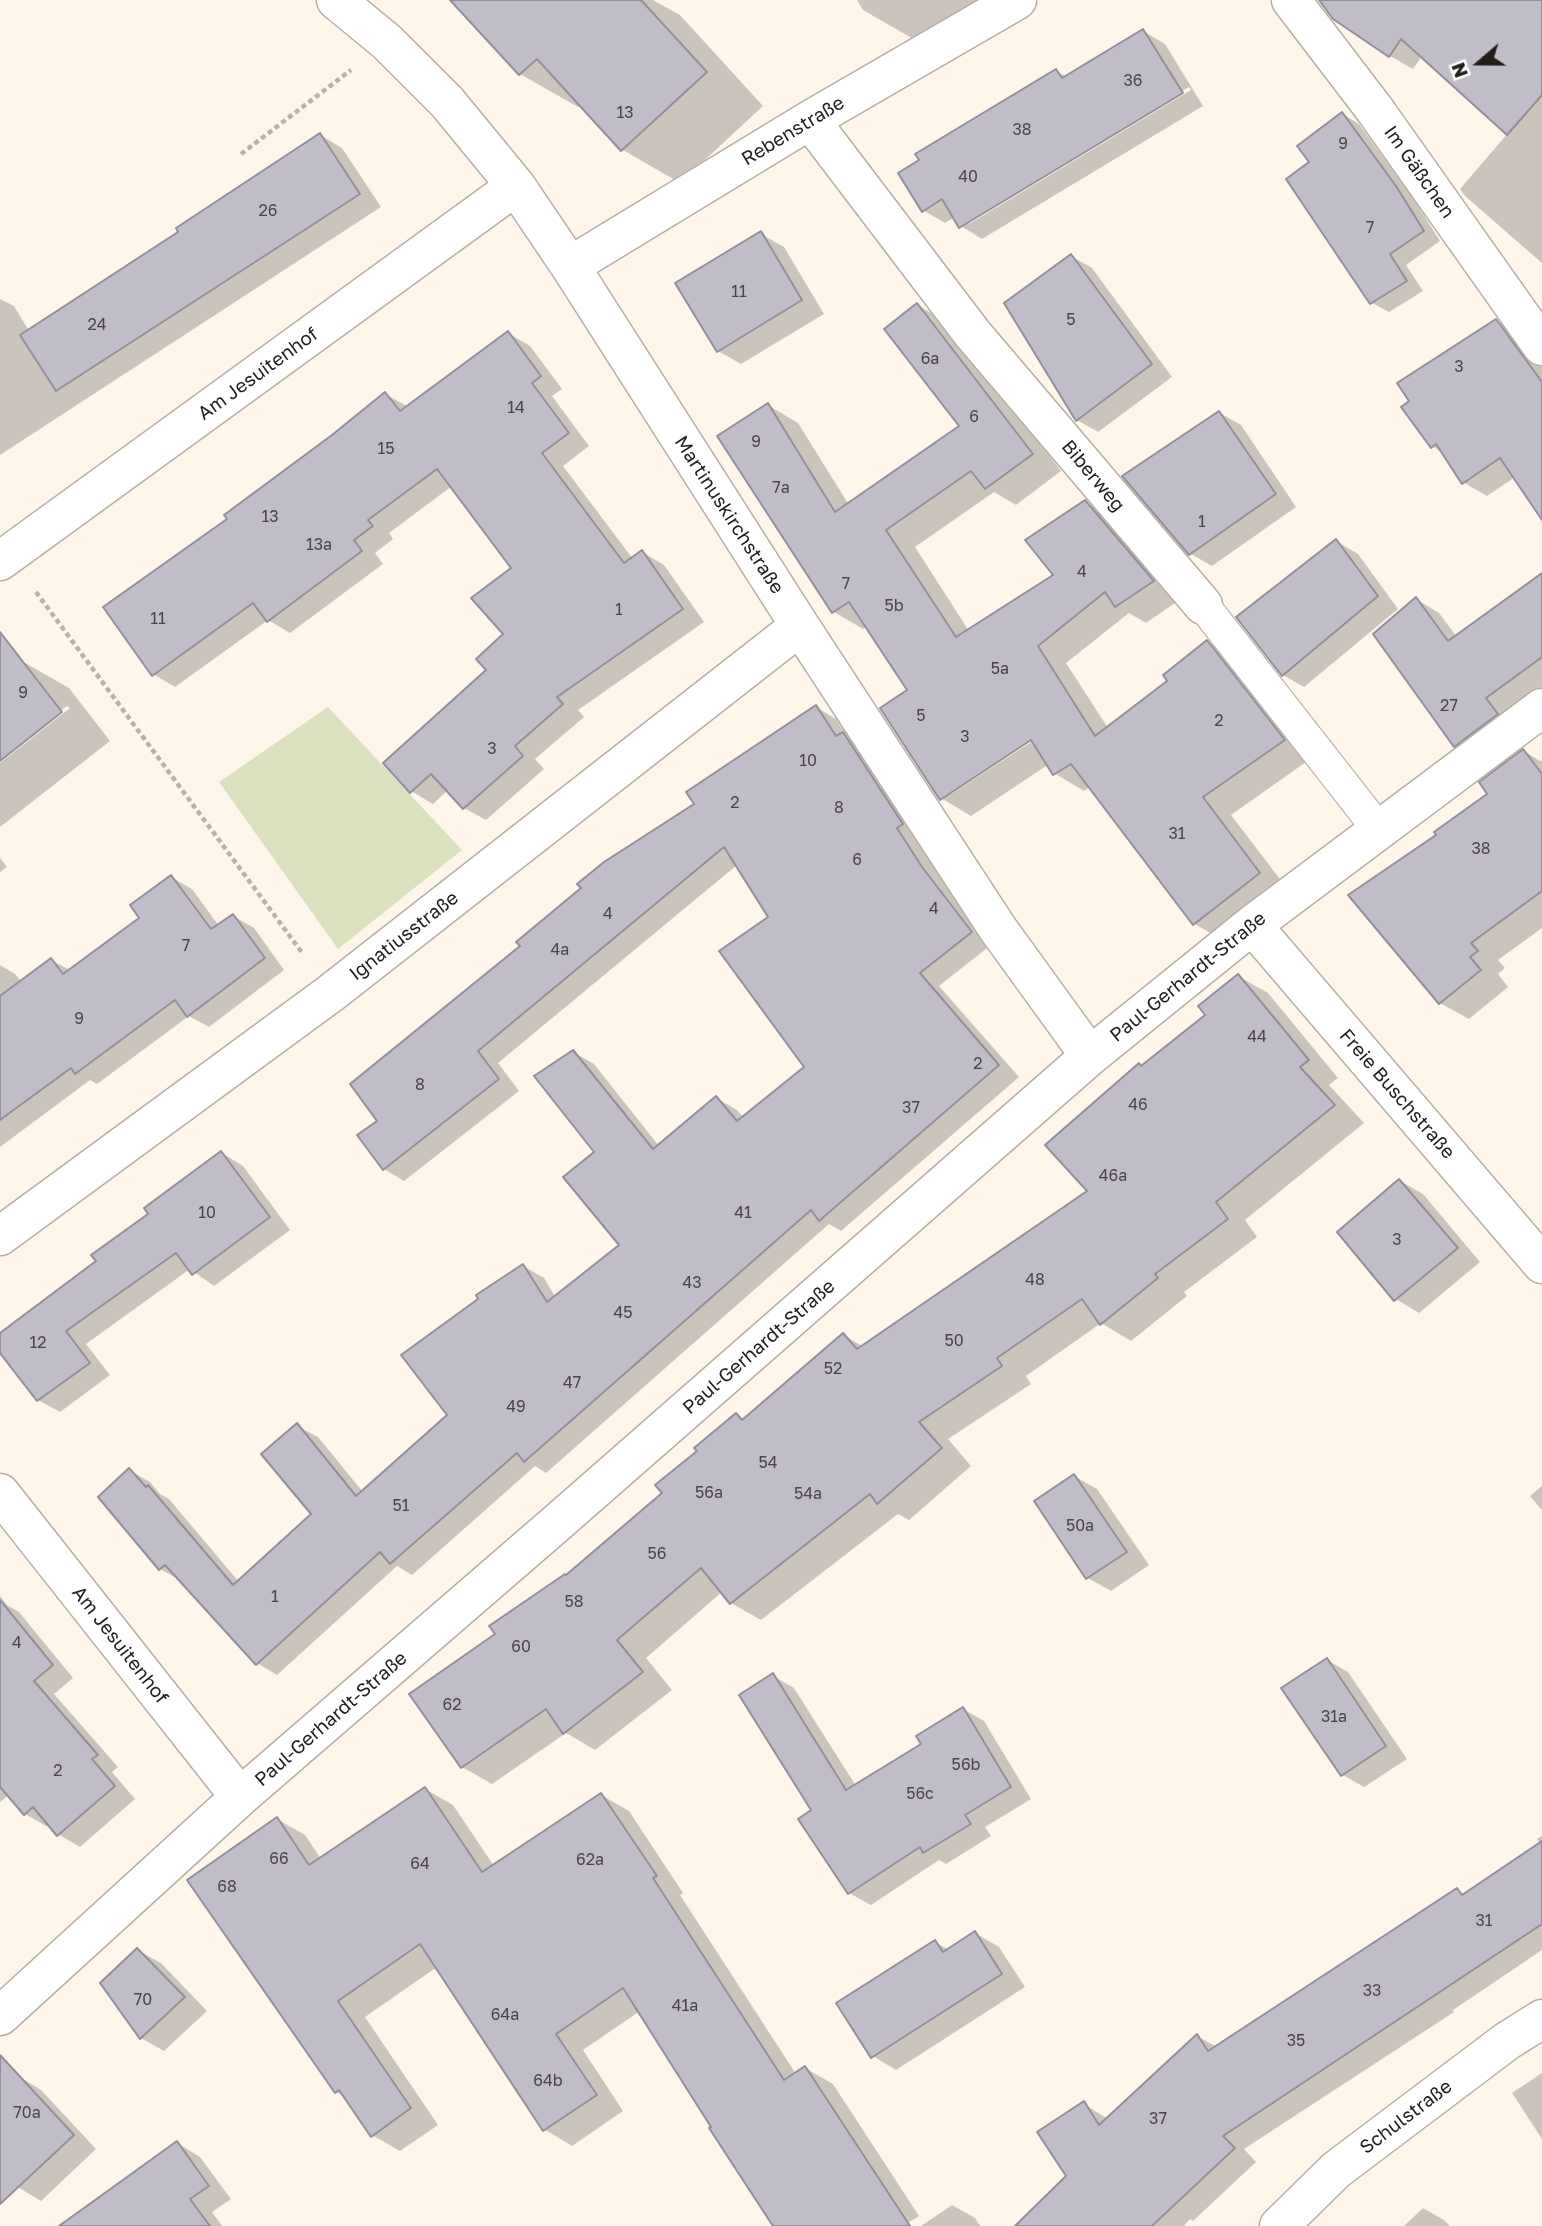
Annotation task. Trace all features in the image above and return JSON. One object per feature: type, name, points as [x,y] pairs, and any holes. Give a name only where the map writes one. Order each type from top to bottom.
[{"type":"street","name":"Martinuskirchstraße","points":[[336,0],[387,42],[447,102],[516,187],[998,929],[1090,1056]]},
{"type":"street","name":"Rebenstraße","points":[[570,267],[810,120],[1017,0]]},
{"type":"street","name":"Im Gäßchen","points":[[1291,0],[1375,110],[1542,346]]},
{"type":"street","name":"Biberweg","points":[[810,120],[972,333],[1203,605]]},
{"type":"street","name":"Am Jesuitenhof","points":[[4,558],[516,187]]},
{"type":"street","name":"Ignatiusstraße","points":[[0,1236],[331,993],[800,626]]},
{"type":"street","name":"Paul-Gerhardt-Straße","points":[[0,2016],[240,1797],[1090,1056],[1252,925],[1542,708]]},
{"type":"street","name":"Freie Buschstraße","points":[[1252,925],[1542,1264]]},
{"type":"street","name":"Am Jesuitenhof","points":[[0,1493],[240,1797]]},
{"type":"street","name":"Schulstraße","points":[[1279,2226],[1336,2170],[1507,2041],[1542,2019]]},
{"type":"lane","name":"Biberweg","points":[[1203,605],[1379,830]]},
{"type":"path","points":[[241,154],[387,42]]},
{"type":"path","points":[[4,558],[331,993]]},
{"type":"green space","points":[[328,707],[462,850],[338,949],[219,782]]},
{"type":"building","points":[[450,0],[641,0],[707,72],[621,151],[537,59],[519,75]]},
{"type":"building","points":[[1319,0],[1542,0],[1542,95],[1507,135],[1401,39],[1389,57],[1333,19]]},
{"type":"building","points":[[1143,29],[1183,93],[959,228],[942,199],[922,212],[898,173],[919,160],[915,154],[1056,69],[1062,78]]},
{"type":"building","points":[[1342,112],[1396,186],[1424,231],[1390,254],[1407,281],[1370,304],[1286,179],[1309,162],[1297,146]]},
{"type":"building","points":[[320,133],[360,194],[56,391],[20,335],[178,232],[176,228]]},
{"type":"building","points":[[761,231],[802,300],[717,352],[675,283]]},
{"type":"building","points":[[1071,254],[1152,364],[1076,421],[1004,303]]},
{"type":"building","points":[[917,303],[1033,454],[985,489],[971,471],[886,530],[956,637],[1053,575],[1025,540],[1085,500],[1154,581],[1115,607],[1105,592],[1038,646],[1095,736],[1167,681],[1163,675],[1207,640],[1285,740],[1203,797],[1260,873],[1193,925],[1071,764],[1053,775],[1031,740],[940,800],[880,708],[907,690],[849,602],[832,613],[717,436],[768,403],[835,512],[959,426],[884,329]]},
{"type":"building","points":[[1496,319],[1542,382],[1542,520],[1500,458],[1462,484],[1436,444],[1431,448],[1401,407],[1409,401],[1397,383]]},
{"type":"building","points":[[508,331],[541,376],[532,383],[569,433],[542,453],[624,563],[642,550],[683,609],[557,697],[563,704],[515,746],[523,756],[463,809],[431,774],[410,793],[383,763],[486,670],[476,659],[503,634],[471,598],[511,568],[437,469],[368,520],[373,526],[354,540],[362,551],[267,622],[253,603],[152,676],[103,607],[227,519],[224,515],[385,392],[400,411]]},
{"type":"building","points":[[1219,411],[1276,494],[1189,555],[1122,476]]},
{"type":"building","points":[[1336,539],[1378,596],[1282,676],[1236,617]]},
{"type":"building","points":[[1542,573],[1542,657],[1486,698],[1498,714],[1454,747],[1373,634],[1416,597],[1448,641]]},
{"type":"building","points":[[0,632],[62,712],[0,761]]},
{"type":"building","points":[[816,705],[836,736],[843,732],[903,824],[897,828],[922,867],[972,932],[920,973],[999,1065],[819,1221],[811,1210],[524,1462],[517,1453],[390,1564],[380,1552],[256,1665],[165,1565],[159,1570],[98,1497],[129,1468],[146,1487],[148,1485],[233,1585],[311,1514],[261,1454],[297,1423],[356,1496],[447,1415],[401,1355],[478,1299],[476,1295],[523,1264],[547,1302],[619,1245],[563,1177],[594,1152],[534,1076],[573,1050],[653,1149],[716,1096],[737,1121],[804,1067],[719,951],[768,917],[724,847],[478,1051],[499,1079],[383,1170],[357,1135],[377,1121],[350,1084],[520,946],[516,942],[581,888],[577,884],[604,862],[694,804],[686,792]]},
{"type":"building","points":[[1523,749],[1542,774],[1542,891],[1471,943],[1478,951],[1470,957],[1481,970],[1439,1004],[1348,895],[1436,835],[1434,832],[1487,794],[1479,782]]},
{"type":"building","points":[[171,875],[211,929],[233,914],[265,958],[187,1017],[175,1000],[75,1074],[71,1068],[0,1120],[0,996],[51,958],[63,974],[139,918],[130,905]]},
{"type":"building","points":[[1238,974],[1309,1060],[1300,1067],[1335,1105],[1216,1202],[1228,1219],[1155,1274],[1158,1278],[1100,1325],[1082,1299],[997,1358],[1002,1366],[919,1422],[942,1448],[877,1504],[870,1494],[730,1604],[701,1568],[617,1640],[643,1672],[563,1734],[546,1709],[461,1768],[409,1694],[495,1634],[489,1626],[566,1575],[662,1493],[655,1485],[697,1451],[694,1448],[736,1413],[742,1420],[843,1333],[857,1349],[1087,1191],[1045,1145],[1139,1063],[1141,1066],[1205,1015],[1198,1006]]},
{"type":"building","points":[[221,1151],[270,1217],[192,1275],[176,1253],[66,1331],[90,1363],[37,1401],[0,1353],[0,1333],[96,1261],[91,1255],[148,1214],[144,1208]]},
{"type":"building","points":[[1399,1179],[1458,1248],[1394,1301],[1337,1232]]},
{"type":"building","points":[[1074,1474],[1127,1552],[1086,1579],[1034,1501]]},
{"type":"building","points":[[0,1600],[53,1665],[34,1681],[98,1755],[92,1759],[115,1786],[57,1836],[33,1807],[24,1815],[0,1787]]},
{"type":"building","points":[[1327,1658],[1386,1746],[1341,1776],[1281,1688]]},
{"type":"building","points":[[773,1673],[846,1790],[921,1744],[916,1736],[963,1707],[1011,1787],[965,1815],[971,1824],[923,1853],[920,1847],[848,1894],[798,1819],[811,1810],[739,1695]]},
{"type":"building","points":[[425,1787],[482,1872],[601,1793],[657,1876],[653,1878],[784,2080],[805,2066],[910,2226],[773,2226],[623,1988],[556,2034],[597,2095],[543,2131],[420,1944],[338,2001],[411,2108],[371,2137],[339,2090],[335,2093],[187,1880],[277,1817],[309,1865]]},
{"type":"building","points":[[1542,1841],[1542,1924],[1223,2136],[1235,2148],[1152,2226],[1015,2226],[1066,2176],[1037,2132],[1084,2101],[1099,2125],[1197,2034],[1208,2051],[1457,1888],[1462,1895]]},
{"type":"building","points":[[975,1931],[1002,1974],[871,2058],[836,2003],[935,1940],[943,1952]]},
{"type":"building","points":[[137,1948],[185,1997],[140,2039],[100,1983]]},
{"type":"building","points":[[0,2055],[74,2135],[0,2204]]},
{"type":"building","points":[[177,2141],[209,2186],[190,2199],[210,2226],[59,2226]]}]
